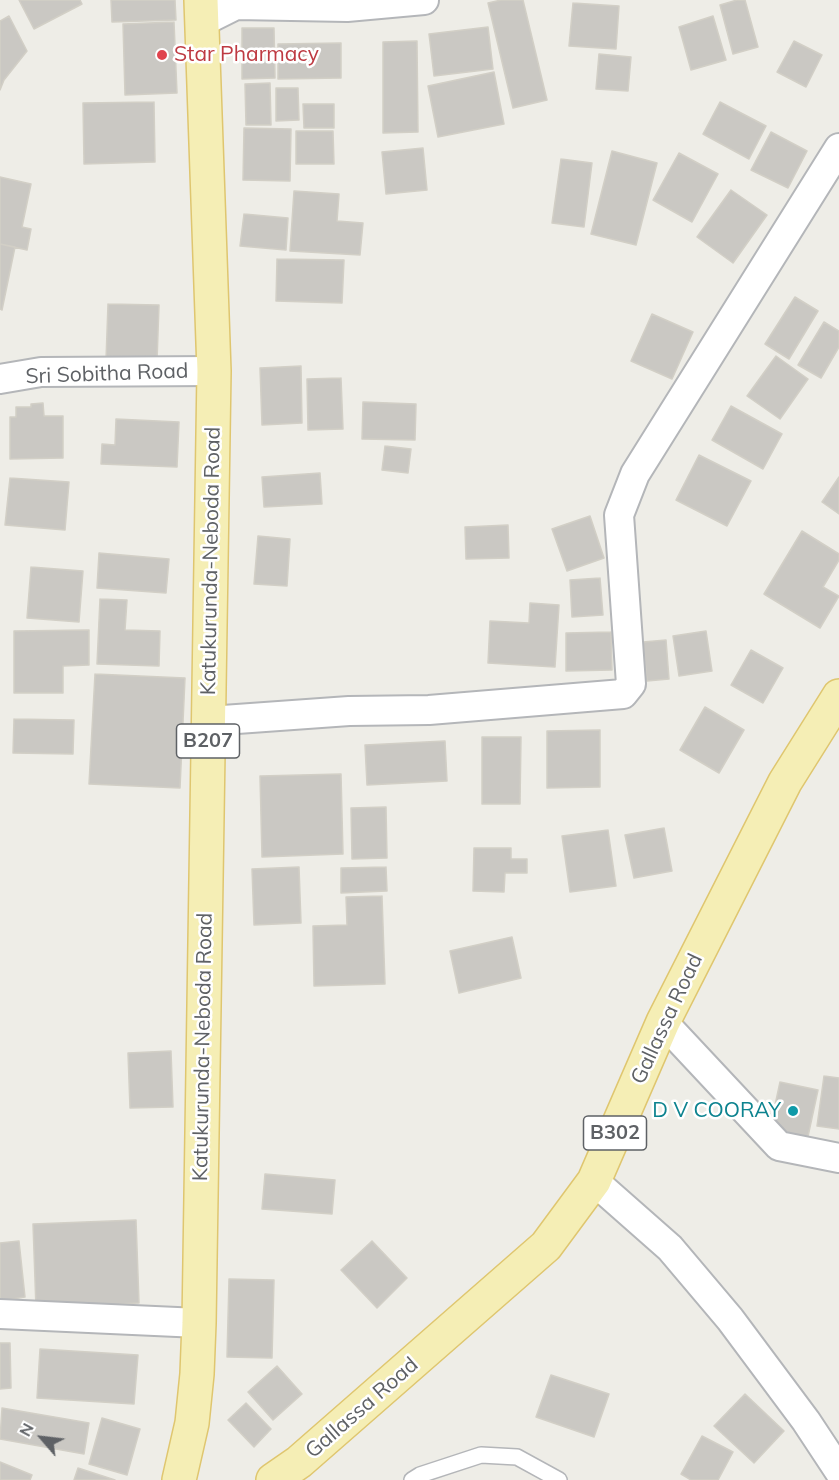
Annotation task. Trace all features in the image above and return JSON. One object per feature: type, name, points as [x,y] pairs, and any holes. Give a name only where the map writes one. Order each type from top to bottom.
[{"type":"main road","name":"Katukurunda-Neboda Road","points":[[179,1480],[192,1423],[197,1374],[209,721],[214,371],[201,11]]},
{"type":"main road","name":"Gallassa Road","points":[[273,1480],[299,1462],[546,1246],[594,1181],[663,1022],[785,783],[839,696]]},
{"type":"street","points":[[201,11],[236,5],[347,7],[424,0]]},
{"type":"street","points":[[209,721],[349,711],[429,710],[623,694],[631,684],[619,514],[636,474],[839,148]]},
{"type":"street","name":"Sri Sobitha Road","points":[[0,379],[41,372],[214,371]]},
{"type":"street","points":[[663,1022],[779,1146],[839,1158]]},
{"type":"street","points":[[594,1181],[670,1248],[730,1318],[806,1421],[839,1471]]},
{"type":"street","points":[[0,1314],[199,1323]]},
{"type":"lane","points":[[411,1480],[481,1455],[517,1457],[559,1480]]},
{"type":"building","points":[[19,0],[80,0],[82,4],[34,29]]},
{"type":"building","points":[[111,0],[175,0],[176,20],[112,22]]},
{"type":"building","points":[[501,0],[523,0],[547,100],[513,108],[488,3]]},
{"type":"building","points":[[745,0],[758,47],[733,54],[720,5]]},
{"type":"building","points":[[573,3],[619,6],[616,49],[569,46]]},
{"type":"building","points":[[9,16],[27,51],[4,80],[0,90],[0,21]]},
{"type":"building","points":[[713,16],[726,60],[691,70],[679,27]]},
{"type":"building","points":[[174,22],[177,93],[125,95],[123,24]]},
{"type":"building","points":[[488,27],[493,69],[434,76],[429,34]]},
{"type":"building","points":[[242,28],[274,28],[275,78],[242,79]]},
{"type":"building","points":[[417,41],[418,132],[383,133],[383,42]]},
{"type":"building","points":[[794,41],[822,55],[806,87],[777,72]]},
{"type":"building","points":[[341,43],[341,78],[278,79],[278,44]]},
{"type":"building","points":[[599,54],[631,57],[628,91],[596,89]]},
{"type":"building","points":[[494,72],[504,124],[438,137],[428,86]]},
{"type":"building","points":[[270,83],[271,125],[246,125],[245,84]]},
{"type":"building","points":[[276,88],[298,88],[299,120],[276,121]]},
{"type":"building","points":[[154,102],[155,162],[84,164],[83,103]]},
{"type":"building","points":[[720,102],[766,126],[749,159],[703,134]]},
{"type":"building","points":[[303,104],[334,104],[334,128],[304,128]]},
{"type":"building","points":[[244,128],[291,129],[290,181],[243,180]]},
{"type":"building","points":[[296,131],[333,131],[334,164],[296,164]]},
{"type":"building","points":[[771,132],[807,151],[788,188],[751,170]]},
{"type":"building","points":[[423,148],[427,190],[386,194],[382,152]]},
{"type":"building","points":[[612,151],[657,163],[636,245],[591,234]]},
{"type":"building","points":[[679,153],[718,174],[692,222],[653,200]]},
{"type":"building","points":[[561,159],[592,163],[584,227],[552,223]]},
{"type":"building","points":[[0,177],[31,184],[22,227],[31,229],[27,250],[0,244]]},
{"type":"building","points":[[731,190],[767,215],[733,263],[697,237]]},
{"type":"building","points":[[294,191],[339,194],[337,221],[363,223],[360,255],[290,251]]},
{"type":"building","points":[[244,214],[288,218],[286,250],[240,246]]},
{"type":"building","points":[[0,244],[15,247],[2,310],[0,309]]},
{"type":"building","points":[[277,259],[344,260],[342,303],[276,301]]},
{"type":"building","points":[[795,297],[818,311],[789,359],[765,344]]},
{"type":"building","points":[[108,304],[159,305],[157,361],[106,360]]},
{"type":"building","points":[[652,314],[693,332],[672,379],[631,361]]},
{"type":"building","points":[[824,322],[839,331],[839,347],[821,378],[798,365]]},
{"type":"building","points":[[776,356],[808,379],[780,419],[747,396]]},
{"type":"building","points":[[301,366],[302,423],[262,425],[260,368]]},
{"type":"building","points":[[341,378],[343,429],[308,430],[307,379]]},
{"type":"building","points":[[363,402],[416,404],[415,440],[362,439]]},
{"type":"building","points":[[43,403],[44,416],[63,416],[63,458],[10,459],[10,417],[16,417],[16,407],[31,407],[31,404]]},
{"type":"building","points":[[731,406],[782,434],[763,469],[712,440]]},
{"type":"building","points":[[116,419],[179,422],[177,467],[101,464],[102,444],[115,445]]},
{"type":"building","points":[[385,446],[411,449],[408,473],[382,470]]},
{"type":"building","points":[[699,455],[751,481],[727,526],[676,500]]},
{"type":"building","points":[[320,473],[322,504],[264,507],[262,477]]},
{"type":"building","points":[[839,477],[839,514],[822,502]]},
{"type":"building","points":[[10,478],[69,482],[65,530],[5,525]]},
{"type":"building","points":[[590,516],[604,558],[567,571],[552,529]]},
{"type":"building","points":[[508,525],[509,558],[466,559],[465,527]]},
{"type":"building","points":[[802,531],[839,554],[839,560],[823,587],[839,596],[820,628],[764,594]]},
{"type":"building","points":[[258,536],[290,539],[287,586],[254,584]]},
{"type":"building","points":[[99,553],[169,559],[166,593],[97,588]]},
{"type":"building","points":[[31,567],[83,571],[79,622],[27,618]]},
{"type":"building","points":[[600,578],[603,615],[572,617],[570,580]]},
{"type":"building","points":[[100,599],[127,600],[125,630],[160,631],[159,666],[97,664]]},
{"type":"building","points":[[530,603],[559,605],[555,667],[488,663],[490,621],[529,623]]},
{"type":"building","points":[[89,630],[89,665],[63,666],[63,693],[14,693],[14,631]]},
{"type":"building","points":[[706,631],[712,671],[679,676],[673,636]]},
{"type":"building","points":[[611,632],[612,670],[566,671],[566,633]]},
{"type":"building","points":[[666,640],[669,679],[647,681],[643,642]]},
{"type":"building","points":[[751,650],[783,668],[763,703],[731,685]]},
{"type":"building","points":[[95,674],[185,678],[180,788],[89,784]]},
{"type":"building","points":[[705,707],[744,730],[719,773],[680,750]]},
{"type":"building","points":[[14,719],[74,720],[73,754],[13,753]]},
{"type":"building","points":[[600,730],[600,787],[547,788],[547,731]]},
{"type":"building","points":[[482,737],[521,737],[520,804],[482,804]]},
{"type":"building","points":[[445,741],[447,781],[367,785],[365,745]]},
{"type":"building","points":[[341,774],[343,854],[262,857],[260,776]]},
{"type":"building","points":[[386,807],[387,858],[352,859],[351,808]]},
{"type":"building","points":[[664,828],[672,871],[634,878],[625,835]]},
{"type":"building","points":[[608,830],[616,886],[570,892],[562,836]]},
{"type":"building","points":[[474,848],[511,848],[511,859],[527,859],[527,873],[505,873],[504,892],[473,891]]},
{"type":"building","points":[[299,867],[301,923],[254,925],[252,869]]},
{"type":"building","points":[[386,867],[387,891],[341,893],[341,868]]},
{"type":"building","points":[[382,896],[385,984],[314,986],[313,926],[347,925],[346,897]]},
{"type":"building","points":[[512,937],[521,978],[459,993],[450,951]]},
{"type":"building","points":[[171,1051],[173,1107],[130,1108],[128,1053]]},
{"type":"building","points":[[824,1076],[839,1078],[839,1129],[817,1126]]},
{"type":"building","name":"D V COORAY","points":[[780,1082],[818,1090],[807,1141],[769,1133]]},
{"type":"building","points":[[265,1174],[335,1180],[332,1214],[262,1209]]},
{"type":"building","points":[[136,1220],[139,1303],[36,1308],[33,1224]]},
{"type":"building","points":[[19,1241],[25,1297],[0,1301],[0,1243]]},
{"type":"building","points":[[372,1241],[407,1278],[377,1308],[341,1270]]},
{"type":"building","points":[[229,1279],[274,1280],[272,1358],[227,1357]]},
{"type":"building","points":[[0,1343],[10,1343],[11,1388],[0,1389]]},
{"type":"building","points":[[40,1349],[138,1355],[134,1404],[37,1398]]},
{"type":"building","points":[[277,1366],[302,1394],[273,1420],[248,1392]]},
{"type":"building","points":[[551,1375],[609,1394],[594,1437],[536,1417]]},
{"type":"building","points":[[745,1394],[784,1431],[754,1463],[714,1426]]},
{"type":"building","points":[[246,1403],[271,1429],[254,1447],[228,1420]]},
{"type":"building","points":[[2,1408],[89,1423],[84,1454],[0,1439]]},
{"type":"building","points":[[102,1418],[140,1429],[127,1475],[89,1464]]},
{"type":"building","points":[[702,1436],[733,1452],[718,1480],[691,1480],[681,1474]]},
{"type":"building","points":[[0,1462],[32,1475],[30,1480],[0,1480]]},
{"type":"building","points":[[78,1468],[115,1480],[74,1480]]},
{"type":"place","name":"Star Pharmacy","points":[[162,55]]},
{"type":"place","name":"D V COORAY","points":[[793,1111]]}]
